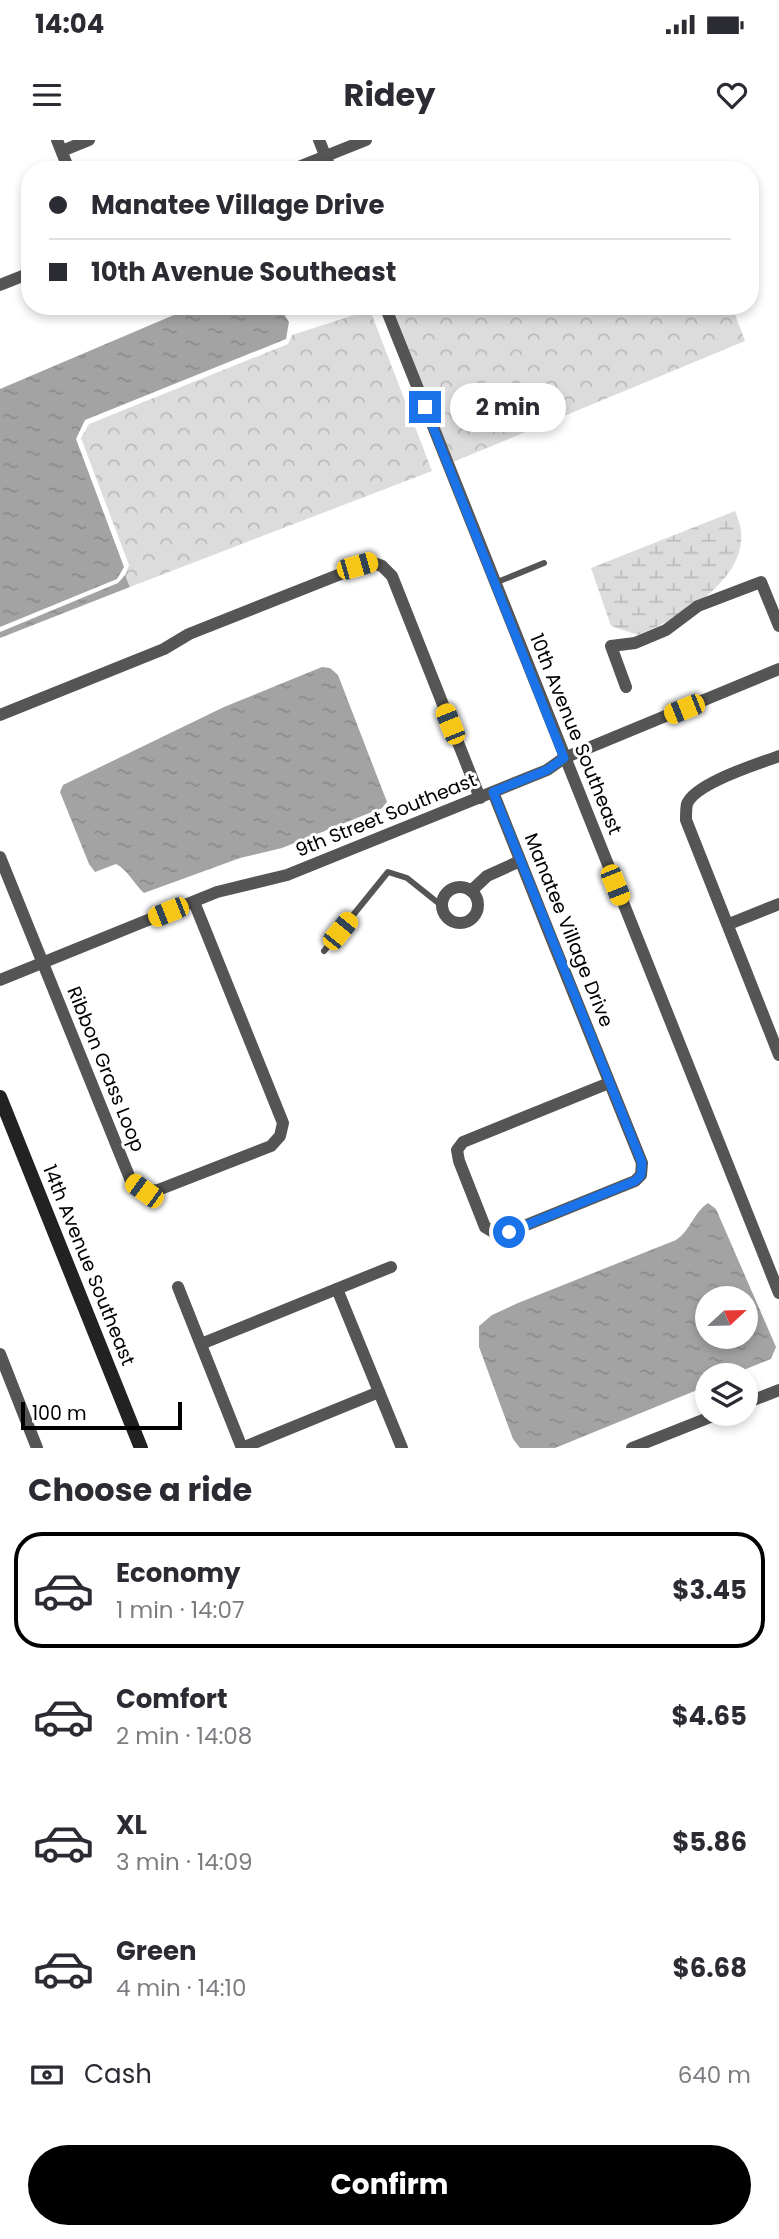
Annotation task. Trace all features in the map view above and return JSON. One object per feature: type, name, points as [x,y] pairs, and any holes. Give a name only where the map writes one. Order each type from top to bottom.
[{"type":"street","points":[[60,146],[89,140]]},
{"type":"street","points":[[319,140],[328,161]]},
{"type":"street","points":[[314,161],[366,140]]},
{"type":"street","points":[[0,285],[21,277]]},
{"type":"street","name":"10th Avenue Southeast","points":[[389,315],[779,1293]]},
{"type":"street","points":[[0,715],[164,649],[189,634],[371,562],[382,566],[391,576],[480,798]]},
{"type":"street","points":[[626,687],[611,646],[635,643],[666,629],[698,606],[761,582],[779,626]]},
{"type":"street","name":"9th Street Southeast","points":[[0,980],[217,892],[287,875],[480,798],[547,770],[564,758],[779,669]]},
{"type":"street","points":[[778,1050],[686,820],[687,805],[692,796],[720,780],[779,756]]},
{"type":"street","name":"Manatee Village Drive","points":[[493,792],[520,861],[610,1083],[642,1163],[641,1175],[635,1181],[509,1232],[495,1233],[485,1227],[459,1161],[457,1150],[463,1142],[610,1083]]},
{"type":"street","name":"Ribbon Grass Loop","points":[[0,857],[131,1181],[144,1191],[158,1191],[271,1146],[280,1136],[283,1123],[194,902]]},
{"type":"street","points":[[471,891],[487,877],[520,861]]},
{"type":"street","points":[[454,888],[471,891],[478,907],[473,918],[457,923],[451,921],[443,912],[442,906],[445,895],[454,888]]},
{"type":"street","points":[[729,924],[779,904]]},
{"type":"street","name":"14th Avenue Southeast","points":[[0,1097],[141,1448]]},
{"type":"street","points":[[201,1344],[391,1267]]},
{"type":"street","points":[[178,1287],[242,1448],[379,1392]]},
{"type":"street","points":[[337,1289],[402,1448]]},
{"type":"street","points":[[0,1354],[37,1448]]},
{"type":"street","points":[[758,1398],[779,1390]]},
{"type":"street","points":[[632,1448],[695,1423]]},
{"type":"lane","points":[[495,583],[544,564]]},
{"type":"lane","points":[[324,951],[388,872],[407,878],[442,906]]},
{"type":"green space","points":[[354,315],[372,315],[432,471],[130,587],[125,575],[129,565],[81,438],[89,424],[288,344],[292,335]]},
{"type":"green space","points":[[396,315],[735,315],[745,341],[453,462]]},
{"type":"green space","points":[[735,511],[741,529],[740,550],[733,567],[706,596],[689,609],[638,635],[611,626],[591,568]]},
{"type":"water","points":[[174,315],[285,315],[289,322],[286,339],[85,420],[76,439],[124,567],[117,579],[0,627],[0,389]]},
{"type":"water","points":[[125,575],[130,587],[0,638],[0,632],[118,583]]},
{"type":"water","points":[[322,667],[330,668],[338,675],[387,802],[382,808],[282,848],[240,858],[144,893],[116,864],[95,872],[89,864],[60,792],[63,785],[224,707]]},
{"type":"water","points":[[708,1203],[716,1209],[749,1286],[695,1286],[695,1349],[758,1349],[758,1306],[776,1347],[771,1359],[758,1364],[695,1363],[695,1391],[555,1448],[520,1448],[513,1439],[479,1347],[479,1326],[492,1315],[518,1303],[676,1240]]},
{"type":"route","points":[[425,407],[564,758],[547,770],[493,792],[642,1163],[641,1175],[635,1181],[509,1232]]}]
